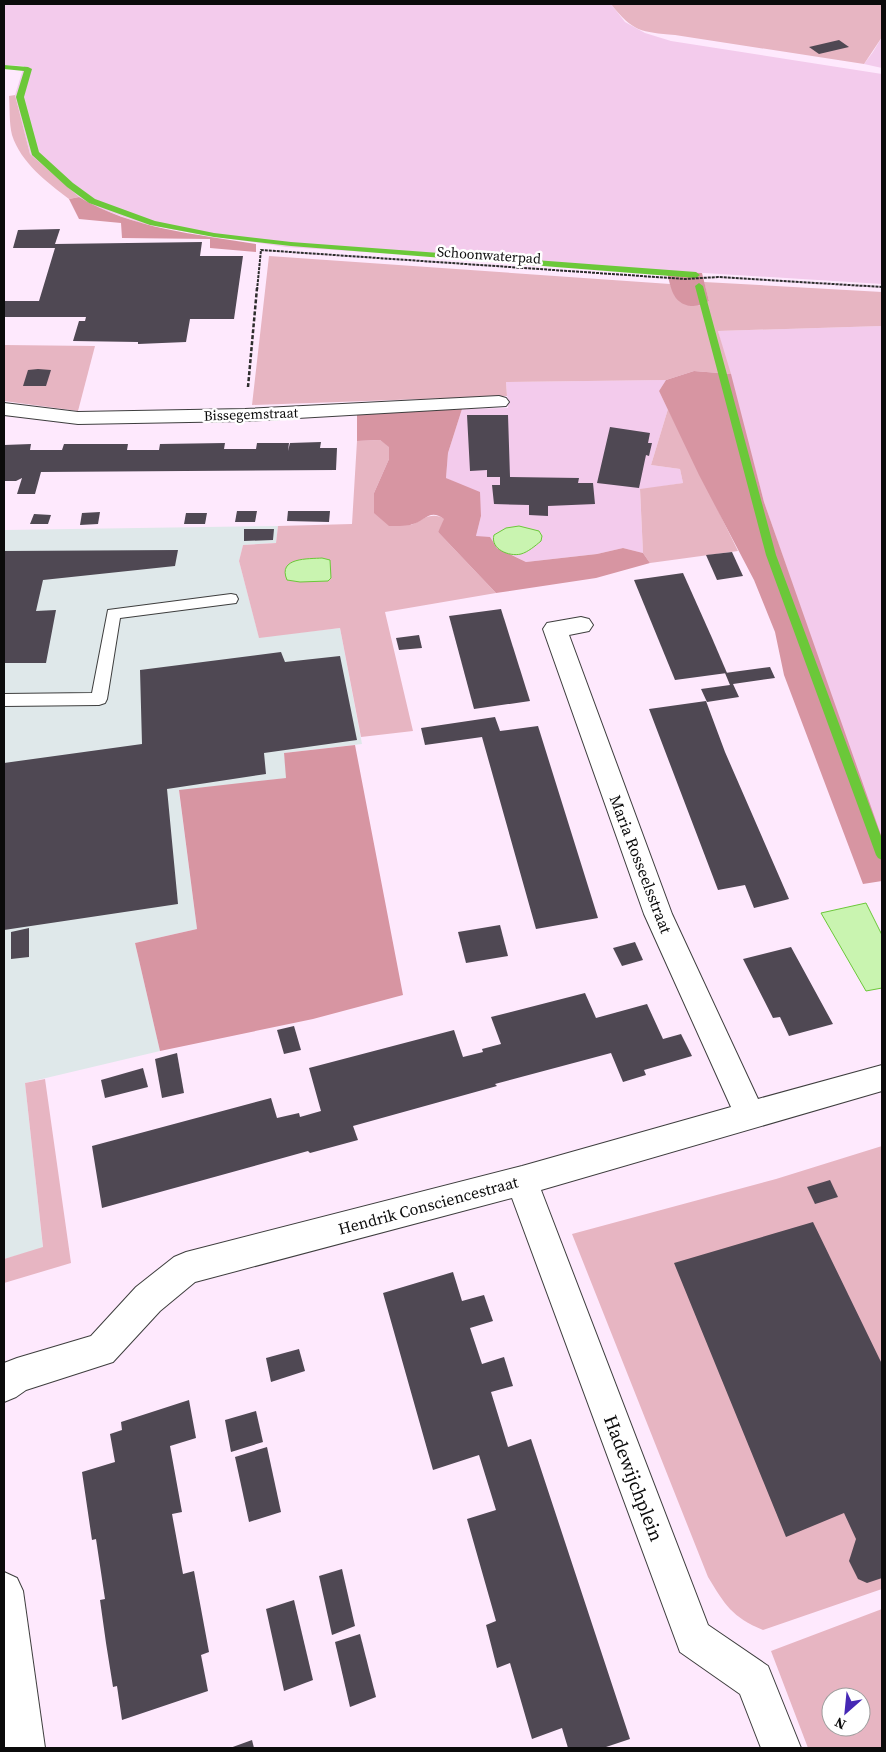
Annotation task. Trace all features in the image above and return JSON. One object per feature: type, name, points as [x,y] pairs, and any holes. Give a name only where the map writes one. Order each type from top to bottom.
[{"type":"street","name":"Bissegemstraat","points":[[4,409],[78,418],[245,415],[499,402]]},
{"type":"street","name":"Maria Rosseelsstraat","points":[[581,625],[555,629],[658,914],[751,1117]]},
{"type":"street","name":"Hendrik Consciencestraat","points":[[4,1385],[17,1375],[101,1350],[148,1299],[186,1268],[522,1181],[882,1078]]},
{"type":"street","name":"Hadewijchplein","points":[[522,1181],[694,1638],[754,1680],[781,1748]]},
{"type":"street","points":[[4,1591],[24,1748]]},
{"type":"lane","points":[[4,700],[99,699],[113,614],[231,599]]},
{"type":"path","name":"Schoonwaterpad","points":[[245,415],[260,250],[685,279],[718,278],[882,287]]},
{"type":"shaded area","points":[[4,4],[611,4],[625,22],[645,33],[671,41],[882,74],[882,284],[286,247],[197,234],[140,223],[96,207],[72,193],[30,154],[15,95],[24,66],[4,65]]},
{"type":"shaded area","points":[[611,4],[882,4],[882,37],[864,64],[654,33],[638,29],[632,25]]},
{"type":"shaded area","points":[[882,37],[882,68],[864,64],[873,52]]},
{"type":"shaded area","points":[[15,95],[30,154],[79,197],[69,199],[52,186],[28,163],[16,145],[10,126],[9,96]]},
{"type":"shaded area","points":[[79,197],[99,208],[142,223],[165,229],[256,244],[256,252],[210,248],[210,239],[122,238],[121,223],[79,219],[69,199]]},
{"type":"shaded area","points":[[269,256],[670,284],[676,296],[685,304],[691,306],[697,306],[709,301],[704,282],[882,292],[882,326],[718,331],[731,374],[694,371],[666,380],[506,382],[507,396],[252,405]]},
{"type":"shaded area","points":[[666,271],[702,273],[709,301],[695,306],[681,303],[673,292]]},
{"type":"shaded area","points":[[882,326],[882,843],[764,502],[718,331]]},
{"type":"shaded area","points":[[4,345],[95,346],[78,411],[4,401]]},
{"type":"shaded area","points":[[694,371],[731,374],[764,502],[882,838],[882,881],[863,884],[784,675],[775,632],[754,580],[699,475],[659,391],[666,380]]},
{"type":"shaded area","points":[[666,380],[659,391],[668,409],[651,465],[680,469],[683,483],[640,490],[643,553],[623,548],[597,554],[526,562],[476,536],[481,516],[456,483],[446,478],[448,453],[462,409],[508,408],[506,382]]},
{"type":"shaded area","points":[[462,409],[448,453],[446,478],[480,492],[481,516],[476,536],[490,537],[497,548],[526,562],[597,554],[623,548],[643,553],[650,563],[596,578],[496,593],[438,532],[444,519],[431,515],[410,525],[389,526],[374,513],[374,493],[389,459],[389,447],[380,440],[357,441],[357,414]]},
{"type":"shaded area","points":[[668,409],[738,551],[650,563],[643,553],[640,489],[683,483],[680,469],[651,465]]},
{"type":"shaded area","points":[[380,440],[389,446],[389,459],[374,493],[411,525],[432,516],[445,519],[438,532],[496,593],[385,612],[413,731],[361,737],[340,628],[259,638],[239,561],[243,545],[276,543],[278,526],[352,524],[357,441]]},
{"type":"shaded area","points":[[278,526],[276,543],[243,545],[239,561],[259,637],[340,628],[362,744],[284,753],[287,778],[179,791],[197,929],[135,943],[160,1051],[25,1083],[43,1248],[4,1259],[4,530]]},
{"type":"shaded area","points":[[519,526],[539,531],[542,536],[541,541],[521,554],[516,555],[501,551],[495,544],[494,535],[506,528]]},
{"type":"shaded area","points":[[322,558],[330,560],[331,578],[328,581],[300,582],[287,580],[285,572],[286,567],[290,563],[303,559]]},
{"type":"shaded area","points":[[355,745],[403,995],[313,1019],[160,1051],[135,943],[197,929],[179,790],[286,778],[284,753]]},
{"type":"shaded area","points":[[866,903],[882,935],[882,988],[866,991],[821,913]]},
{"type":"shaded area","points":[[45,1079],[71,1263],[4,1283],[4,1259],[43,1247],[25,1083]]},
{"type":"shaded area","points":[[882,1146],[882,1589],[763,1630],[736,1615],[719,1595],[708,1577],[572,1234],[776,1179]]},
{"type":"shaded area","points":[[882,1609],[882,1748],[808,1748],[771,1651]]},
{"type":"building","points":[[839,40],[849,47],[819,54],[809,47]]},
{"type":"building","points":[[60,229],[55,244],[202,242],[200,256],[243,256],[234,319],[190,319],[186,342],[138,344],[138,342],[73,341],[79,321],[85,321],[86,317],[4,317],[4,301],[39,301],[55,248],[13,248],[18,230]]},
{"type":"building","points":[[28,370],[51,370],[46,386],[23,386]]},
{"type":"building","points":[[467,415],[508,415],[510,477],[579,478],[578,483],[593,483],[595,504],[548,506],[548,516],[529,515],[529,505],[494,504],[492,485],[500,485],[500,477],[487,477],[487,470],[470,471]]},
{"type":"building","points":[[610,427],[650,433],[648,443],[652,443],[649,456],[646,455],[639,488],[597,483]]},
{"type":"building","points":[[321,442],[320,448],[337,448],[336,470],[41,472],[35,494],[17,494],[22,478],[16,481],[4,481],[4,445],[31,444],[30,450],[62,450],[64,444],[128,444],[127,450],[159,450],[160,444],[225,443],[224,449],[256,449],[257,443],[289,443],[288,451],[290,443]]},
{"type":"building","points":[[237,511],[257,511],[255,522],[235,522]]},
{"type":"building","points":[[288,511],[330,511],[329,522],[287,521]]},
{"type":"building","points":[[100,512],[98,524],[80,525],[82,513]]},
{"type":"building","points":[[186,513],[207,513],[205,524],[184,524]]},
{"type":"building","points":[[34,514],[51,515],[48,524],[30,524]]},
{"type":"building","points":[[244,529],[274,529],[273,540],[244,541]]},
{"type":"building","points":[[178,550],[175,566],[43,580],[36,611],[56,610],[46,663],[4,663],[4,551]]},
{"type":"building","points":[[732,552],[743,576],[717,580],[706,555]]},
{"type":"building","points":[[683,573],[727,673],[675,680],[634,580]]},
{"type":"building","points":[[501,609],[530,701],[474,709],[449,616]]},
{"type":"building","points":[[419,635],[422,648],[399,650],[396,638]]},
{"type":"building","points":[[281,652],[285,662],[340,656],[357,740],[264,753],[266,774],[167,789],[178,904],[4,930],[4,763],[142,744],[140,670]]},
{"type":"building","points":[[770,667],[775,678],[733,684],[739,697],[707,702],[701,689],[730,685],[725,673]]},
{"type":"building","points":[[706,701],[725,752],[789,899],[754,908],[745,885],[718,890],[649,709]]},
{"type":"building","points":[[495,717],[500,731],[538,726],[598,918],[536,929],[482,737],[425,745],[421,728]]},
{"type":"building","points":[[500,925],[508,956],[466,963],[458,932]]},
{"type":"building","points":[[29,928],[29,957],[11,959],[11,932]]},
{"type":"building","points":[[635,942],[643,960],[622,966],[613,948]]},
{"type":"building","points":[[791,947],[833,1024],[789,1036],[780,1017],[773,1018],[743,959]]},
{"type":"building","points":[[585,993],[596,1018],[647,1004],[663,1039],[681,1034],[692,1056],[644,1070],[646,1075],[623,1082],[611,1053],[495,1084],[497,1086],[353,1126],[358,1140],[310,1153],[308,1151],[102,1208],[92,1146],[271,1098],[277,1118],[299,1113],[300,1117],[321,1111],[309,1068],[454,1030],[463,1057],[483,1052],[482,1049],[501,1044],[491,1017]]},
{"type":"building","points":[[294,1026],[301,1050],[284,1054],[277,1030]]},
{"type":"building","points":[[177,1053],[184,1093],[162,1098],[155,1059]]},
{"type":"building","points":[[143,1068],[148,1087],[105,1098],[101,1080]]},
{"type":"building","points":[[830,1180],[838,1197],[815,1204],[807,1187]]},
{"type":"building","points":[[813,1222],[882,1364],[882,1578],[867,1583],[858,1579],[849,1561],[856,1539],[844,1513],[786,1537],[674,1263]]},
{"type":"building","points":[[453,1272],[462,1301],[484,1295],[493,1321],[470,1328],[482,1364],[504,1357],[513,1386],[491,1392],[508,1447],[531,1439],[630,1739],[603,1748],[568,1748],[562,1728],[532,1739],[510,1663],[497,1668],[486,1625],[496,1621],[467,1519],[496,1510],[479,1455],[433,1470],[383,1293]]},
{"type":"building","points":[[299,1349],[305,1371],[271,1382],[266,1358]]},
{"type":"building","points":[[189,1400],[196,1438],[170,1446],[182,1512],[172,1514],[183,1574],[194,1571],[209,1652],[201,1655],[208,1691],[122,1720],[117,1686],[113,1687],[100,1600],[105,1599],[96,1539],[92,1540],[82,1472],[115,1462],[110,1434],[122,1430],[121,1422]]},
{"type":"building","points":[[256,1411],[263,1442],[231,1452],[225,1420]]},
{"type":"building","points":[[267,1447],[281,1512],[249,1522],[235,1457]]},
{"type":"building","points":[[342,1569],[355,1626],[332,1635],[319,1576]]},
{"type":"building","points":[[294,1600],[313,1680],[284,1691],[266,1609]]},
{"type":"building","points":[[360,1634],[376,1697],[350,1707],[335,1642]]},
{"type":"building","points":[[252,1740],[254,1748],[230,1748]]},
{"type":"waterway","points":[[4,67],[28,69],[20,97],[35,153],[70,185],[92,201],[153,223],[214,235],[291,244],[696,275]]},
{"type":"waterway","points":[[699,286],[771,555],[882,855]]}]
